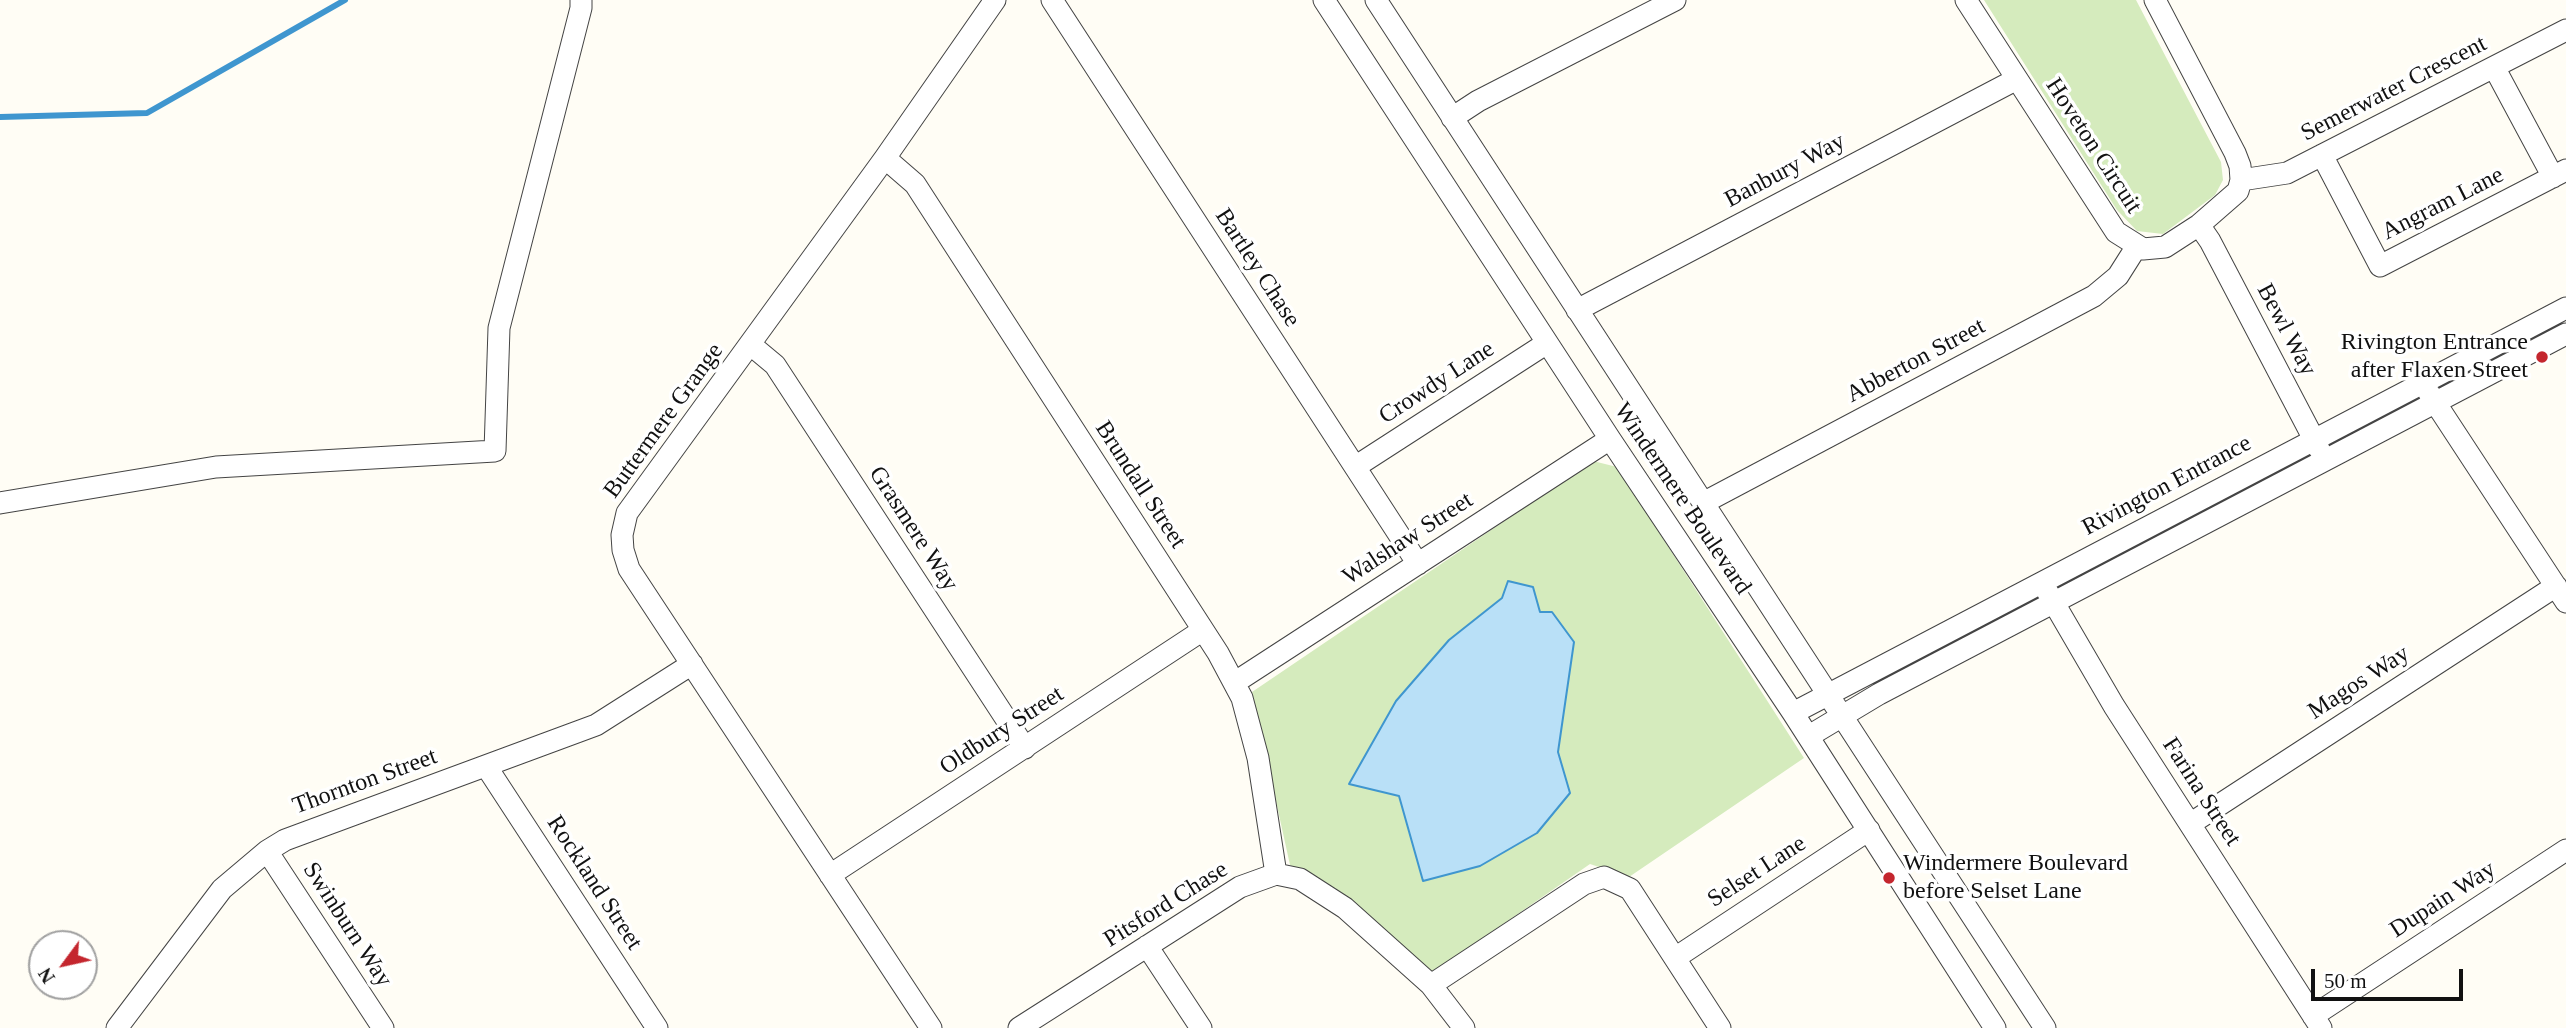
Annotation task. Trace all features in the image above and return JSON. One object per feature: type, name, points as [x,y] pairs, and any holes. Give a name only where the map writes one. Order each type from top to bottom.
[{"type":"street","points":[[0,503],[216,467],[495,451],[499,328],[581,0]]},
{"type":"street","name":"Buttermere Grange","points":[[931,1028],[629,569],[622,535],[627,513],[886,158],[995,0]]},
{"type":"street","name":"Bartley Chase","points":[[1052,0],[1418,564]]},
{"type":"street","name":"Windermere Boulevard","points":[[1324,0],[1610,439],[1793,713],[1995,1028]]},
{"type":"street","name":"Windermere Boulevard","points":[[1376,0],[2045,1028]]},
{"type":"street","points":[[1452,118],[1478,101],[1675,0]]},
{"type":"street","name":"Hoveton Circuit","points":[[1966,0],[2116,232],[2137,246],[2143,249],[2165,247],[2199,225],[2238,191],[2241,180]]},
{"type":"street","points":[[2155,0],[2235,153],[2241,180]]},
{"type":"street","name":"Semerwater Crescent","points":[[2241,180],[2287,173],[2566,30]]},
{"type":"street","points":[[2494,67],[2560,174]]},
{"type":"street","name":"Banbury Way","points":[[1577,310],[2017,79]]},
{"type":"street","name":"Angram Lane","points":[[2322,155],[2380,266],[2560,174]]},
{"type":"street","name":"Brundall Street","points":[[886,158],[915,184],[1203,630],[1234,683],[1242,698],[1258,758],[1276,874]]},
{"type":"street","name":"Bewl Way","points":[[2199,225],[2210,241],[2325,460]]},
{"type":"street","name":"Abberton Street","points":[[1703,503],[2094,296],[2118,276],[2137,246]]},
{"type":"street","name":"Rivington Entrance","points":[[1793,713],[2566,308]]},
{"type":"street","name":"Rivington Entrance","points":[[1808,736],[1879,694],[2566,334]]},
{"type":"street","name":"Crowdy Lane","points":[[1355,467],[1547,343]]},
{"type":"street","name":"Grasmere Way","points":[[751,345],[775,365],[1025,748]]},
{"type":"street","points":[[2422,382],[2561,594]]},
{"type":"street","name":"Walshaw Street","points":[[1234,683],[1610,439]]},
{"type":"street","name":"Farina Street","points":[[2041,582],[2114,706],[2317,1022]]},
{"type":"street","name":"Magos Way","points":[[2190,824],[2561,594]]},
{"type":"street","name":"Oldbury Street","points":[[830,875],[1203,630]]},
{"type":"street","name":"Thornton Street","points":[[117,1028],[222,888],[267,851],[285,840],[596,725],[692,664]]},
{"type":"street","name":"Rockland Street","points":[[486,766],[657,1028]]},
{"type":"street","name":"Selset Lane","points":[[1675,958],[1869,830]]},
{"type":"street","name":"Dupain Way","points":[[2317,1022],[2566,850]]},
{"type":"street","name":"Swinburn Way","points":[[267,851],[383,1028]]},
{"type":"street","points":[[1276,874],[1300,879],[1345,908],[1431,985],[1464,1028]]},
{"type":"street","name":"Pitsford Chase","points":[[1019,1028],[1240,887],[1276,874]]},
{"type":"street","points":[[1431,985],[1584,884],[1604,877],[1630,889],[1720,1028]]},
{"type":"street","points":[[1147,946],[1201,1028]]},
{"type":"green space","points":[[1984,0],[2136,0],[2221,162],[2223,180],[2215,195],[2163,234],[2137,231],[2117,210]]},
{"type":"green space","points":[[1593,461],[1617,467],[1804,758],[1629,877],[1590,864],[1431,974],[1340,893],[1290,865],[1252,692]]},
{"type":"water","points":[[1508,581],[1533,587],[1540,612],[1552,612],[1574,642],[1558,752],[1570,793],[1537,833],[1480,866],[1423,881],[1399,796],[1349,784],[1396,701],[1449,640],[1502,598]]},
{"type":"waterway","points":[[0,117],[147,113],[345,0]]},
{"type":"place","name":"Rivington Entrance after Flaxen Street","points":[[2542,357]]},
{"type":"place","name":"Windermere Boulevard before Selset Lane","points":[[1889,878]]}]
